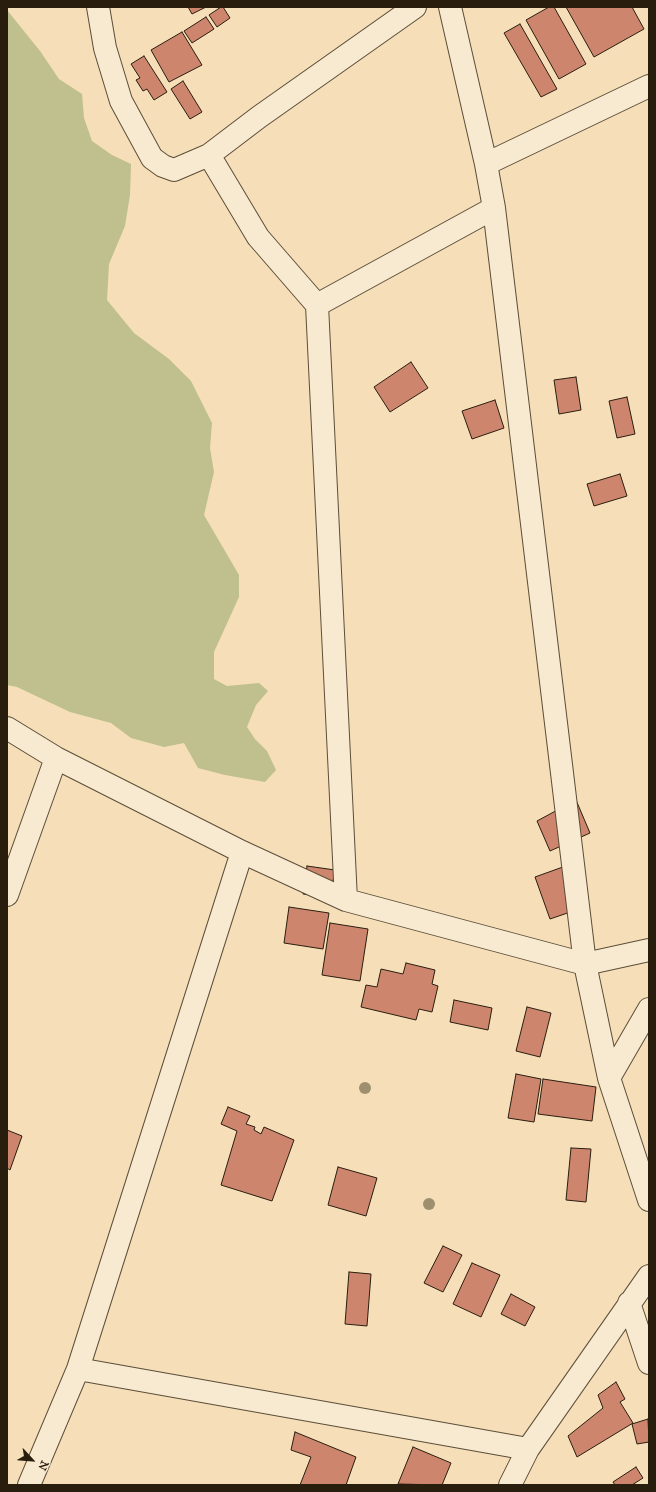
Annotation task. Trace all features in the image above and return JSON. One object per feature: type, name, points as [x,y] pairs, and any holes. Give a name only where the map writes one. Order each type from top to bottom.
[{"type":"street","points":[[98,7],[105,48],[121,101],[152,158],[163,166],[174,170],[209,156],[259,116],[415,7]]},
{"type":"street","points":[[450,7],[486,164],[494,208],[585,964],[609,1078],[649,1200]]},
{"type":"street","points":[[486,164],[649,86]]},
{"type":"street","points":[[209,156],[258,237],[317,304],[346,900]]},
{"type":"street","points":[[317,304],[494,208]]},
{"type":"street","points":[[7,728],[56,758],[242,852],[346,900],[585,964],[649,950]]},
{"type":"street","points":[[7,895],[56,758]]},
{"type":"street","points":[[29,1485],[78,1368],[242,852]]},
{"type":"street","points":[[609,1078],[649,1009]]},
{"type":"street","points":[[510,1485],[528,1449],[649,1276]]},
{"type":"street","points":[[629,1303],[649,1363]]},
{"type":"street","points":[[78,1368],[528,1449]]},
{"type":"green space","points":[[7,10],[40,51],[59,79],[82,94],[84,118],[92,141],[112,155],[131,164],[130,195],[125,226],[109,264],[107,300],[134,333],[169,359],[191,381],[212,423],[210,448],[214,472],[204,515],[239,575],[239,597],[214,652],[214,679],[227,686],[259,683],[268,691],[256,705],[247,727],[255,739],[267,751],[276,770],[265,782],[225,775],[198,768],[184,743],[164,747],[131,738],[111,723],[70,712],[17,687],[7,685]]},
{"type":"building","points":[[188,7],[206,7],[192,14]]},
{"type":"building","points":[[223,7],[230,18],[217,27],[209,15]]},
{"type":"building","points":[[549,7],[554,7],[586,64],[559,79],[526,20]]},
{"type":"building","points":[[566,7],[632,7],[644,29],[594,57]]},
{"type":"building","points":[[206,17],[214,29],[192,43],[184,31]]},
{"type":"building","points":[[520,24],[557,89],[541,97],[504,33]]},
{"type":"building","points":[[182,32],[202,65],[169,82],[151,50]]},
{"type":"building","points":[[144,56],[167,92],[154,100],[147,89],[143,91],[136,80],[140,78],[131,64]]},
{"type":"building","points":[[183,81],[202,112],[190,119],[171,89]]},
{"type":"building","points":[[411,362],[428,388],[390,412],[374,387]]},
{"type":"building","points":[[576,377],[581,410],[559,414],[554,380]]},
{"type":"building","points":[[627,397],[635,434],[617,438],[609,401]]},
{"type":"building","points":[[495,400],[504,428],[472,439],[462,411]]},
{"type":"building","points":[[620,474],[627,496],[594,506],[587,484]]},
{"type":"building","points":[[576,800],[590,833],[550,851],[537,821]]},
{"type":"building","points":[[574,863],[588,906],[550,919],[535,877]]},
{"type":"building","points":[[307,866],[335,870],[330,898],[303,894]]},
{"type":"building","points":[[289,907],[329,913],[323,949],[284,943]]},
{"type":"building","points":[[330,923],[368,929],[360,981],[322,975]]},
{"type":"building","points":[[406,963],[435,970],[432,984],[438,986],[432,1012],[419,1009],[416,1020],[361,1007],[366,985],[377,987],[381,969],[403,974]]},
{"type":"building","points":[[454,1000],[492,1008],[488,1030],[450,1022]]},
{"type":"building","points":[[527,1007],[551,1013],[540,1057],[516,1051]]},
{"type":"building","points":[[516,1074],[541,1079],[534,1122],[508,1118]]},
{"type":"building","points":[[543,1079],[596,1087],[592,1121],[538,1114]]},
{"type":"building","points":[[228,1107],[250,1116],[246,1124],[255,1127],[254,1130],[261,1134],[264,1127],[294,1140],[272,1201],[221,1185],[237,1131],[221,1124]]},
{"type":"building","points":[[7,1130],[22,1136],[10,1170],[7,1168]]},
{"type":"building","points":[[571,1148],[591,1149],[586,1202],[566,1200]]},
{"type":"building","points":[[338,1167],[377,1178],[366,1216],[328,1205]]},
{"type":"building","points":[[443,1246],[462,1255],[443,1292],[424,1283]]},
{"type":"building","points":[[472,1263],[500,1275],[481,1317],[453,1304]]},
{"type":"building","points":[[349,1272],[371,1274],[367,1326],[345,1324]]},
{"type":"building","points":[[511,1294],[535,1307],[525,1326],[501,1314]]},
{"type":"building","points":[[616,1382],[625,1399],[620,1402],[633,1423],[577,1457],[568,1436],[603,1408],[598,1395]]},
{"type":"building","points":[[648,1419],[649,1442],[637,1444],[632,1424]]},
{"type":"building","points":[[295,1432],[356,1457],[346,1485],[300,1485],[311,1457],[291,1450]]},
{"type":"building","points":[[413,1447],[451,1463],[442,1485],[398,1484]]},
{"type":"building","points":[[636,1467],[643,1478],[632,1485],[615,1485],[613,1482]]}]
